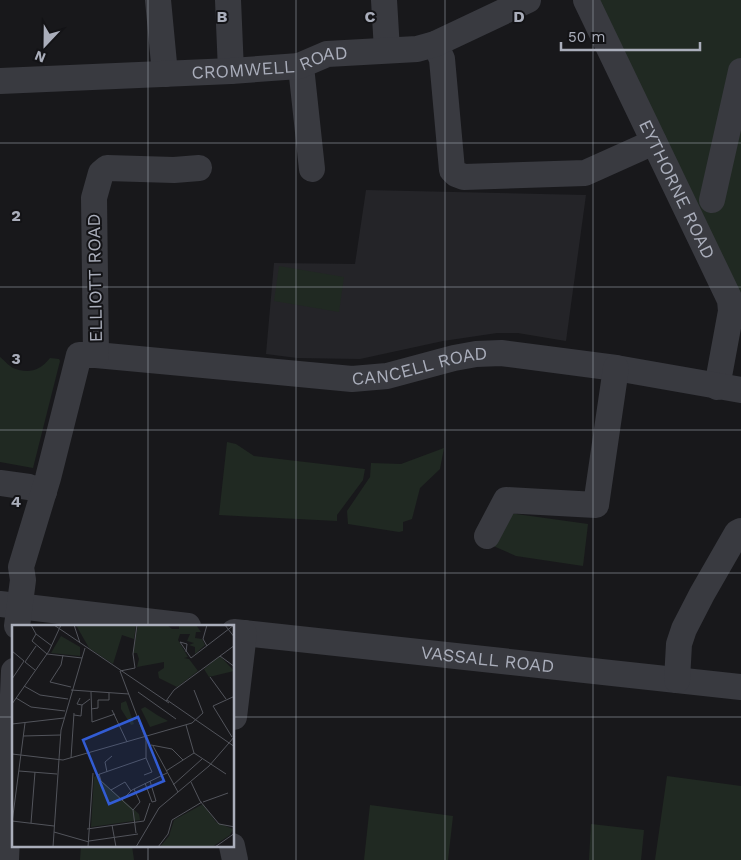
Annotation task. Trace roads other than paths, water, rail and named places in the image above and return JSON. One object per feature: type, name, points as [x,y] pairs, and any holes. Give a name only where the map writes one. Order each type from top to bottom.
[{"type":"street","points":[[158,0],[165,74]]},
{"type":"street","points":[[228,0],[231,71]]},
{"type":"street","points":[[384,0],[387,50]]},
{"type":"street","name":"CROMWELL ROAD","points":[[0,81],[231,71],[299,66],[326,54],[417,48],[435,44],[528,0]]},
{"type":"street","name":"EYTHORNE ROAD","points":[[586,0],[730,300],[729,389]]},
{"type":"street","points":[[435,44],[442,59],[452,170],[456,174],[464,176],[585,172],[654,142]]},
{"type":"street","points":[[299,66],[302,76],[312,169]]},
{"type":"street","points":[[712,200],[741,71]]},
{"type":"street","name":"ELLIOTT ROAD","points":[[15,605],[23,580],[21,567],[44,492],[79,355],[96,355],[94,198],[101,173],[108,168],[174,170],[199,168]]},
{"type":"street","name":"CANCELL ROAD","points":[[96,355],[352,379],[387,376],[476,354],[501,353],[616,368],[729,389]]},
{"type":"street","points":[[487,536],[506,500],[596,505],[616,368]]},
{"type":"street","points":[[0,483],[29,487],[44,492]]},
{"type":"street","points":[[676,680],[679,644],[684,629],[737,533],[741,531]]},
{"type":"street","points":[[15,605],[180,625]]},
{"type":"street","points":[[235,699],[239,632]]},
{"type":"street","name":"VASSALL ROAD","points":[[239,632],[741,687]]},
{"type":"street","points":[[6,860],[12,718]]}]
